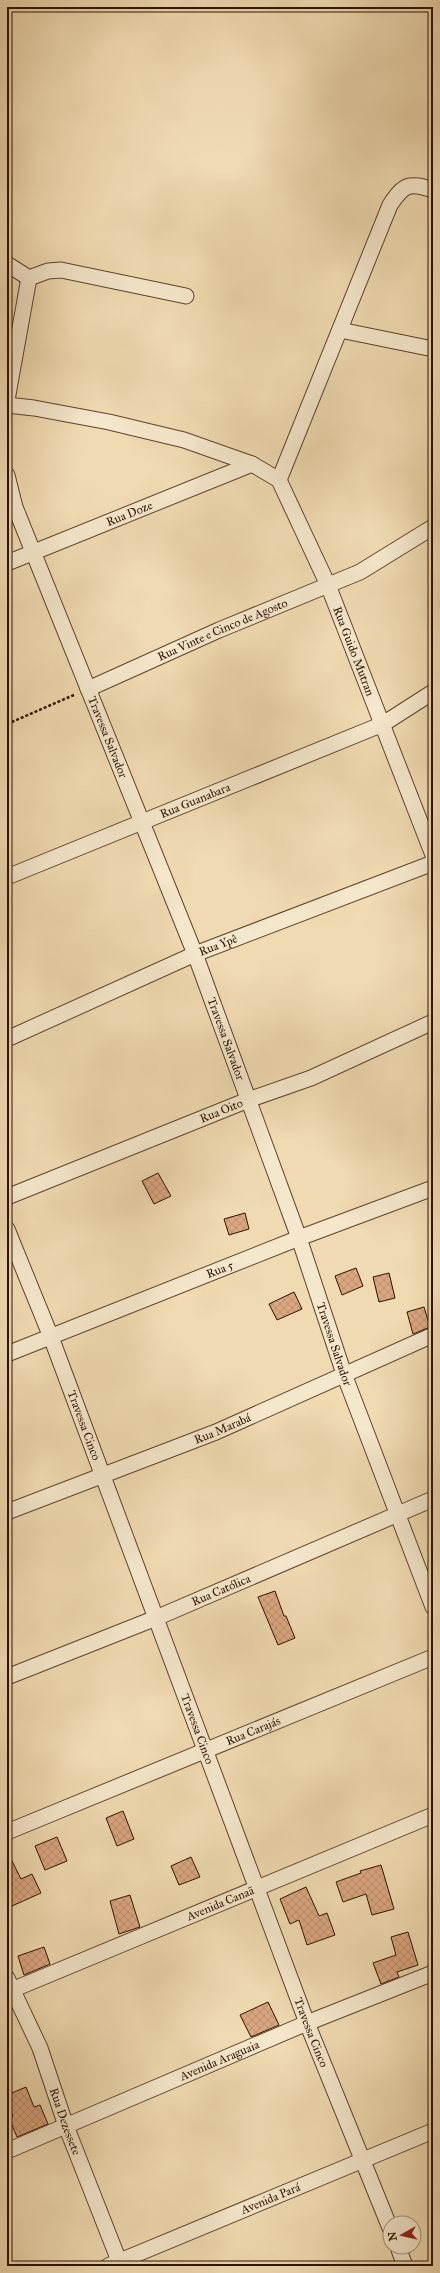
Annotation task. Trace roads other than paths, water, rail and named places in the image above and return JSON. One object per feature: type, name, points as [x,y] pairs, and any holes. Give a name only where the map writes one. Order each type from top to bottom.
[{"type":"street","points":[[7,405],[34,408],[109,422],[184,440],[252,464],[279,480],[390,204],[400,189],[409,186],[419,185],[433,190]]},
{"type":"street","points":[[7,264],[29,278]]},
{"type":"street","points":[[29,278],[48,271],[61,270],[186,296]]},
{"type":"street","points":[[7,400],[29,278]]},
{"type":"street","points":[[340,330],[433,349]]},
{"type":"street","name":"Rua Doze","points":[[7,563],[252,464]]},
{"type":"street","name":"Travessa Salvador","points":[[7,475],[15,507],[195,954],[299,1238],[344,1374],[433,1607]]},
{"type":"street","name":"Rua Guido Mutran","points":[[279,480],[328,585],[433,855]]},
{"type":"street","name":"Rua Vinte e Cinco de Agosto","points":[[88,689],[360,572],[433,528]]},
{"type":"street","name":"Rua Guanabara","points":[[7,877],[141,821],[383,724],[433,692]]},
{"type":"street","name":"Rua Ypê","points":[[7,1039],[195,954],[433,863]]},
{"type":"street","name":"Rua Oito","points":[[7,1196],[248,1100],[311,1078],[433,1022]]},
{"type":"street","name":"Rua 5","points":[[7,1354],[299,1238],[433,1188]]},
{"type":"street","name":"Travessa Cinco","points":[[7,1229],[51,1337],[104,1476],[307,2024],[385,2215]]},
{"type":"street","name":"Rua Marabá","points":[[7,1512],[216,1432],[433,1335]]},
{"type":"street","name":"Rua Católica","points":[[7,1677],[156,1618],[396,1513],[433,1499]]},
{"type":"street","name":"Rua Carajás","points":[[7,1832],[205,1749],[433,1657]]},
{"type":"street","name":"Avenida Canaã","points":[[8,1986],[256,1888],[433,1815]]},
{"type":"street","name":"Avenida Araguaia","points":[[7,2151],[307,2024],[433,1973]]},
{"type":"street","name":"Rua Dezessete","points":[[8,1986],[40,2048],[66,2126],[116,2264]]},
{"type":"street","name":"Avenida Pará","points":[[116,2264],[362,2159],[433,2131]]},
{"type":"street","points":[[401,2255],[406,2266]]}]
